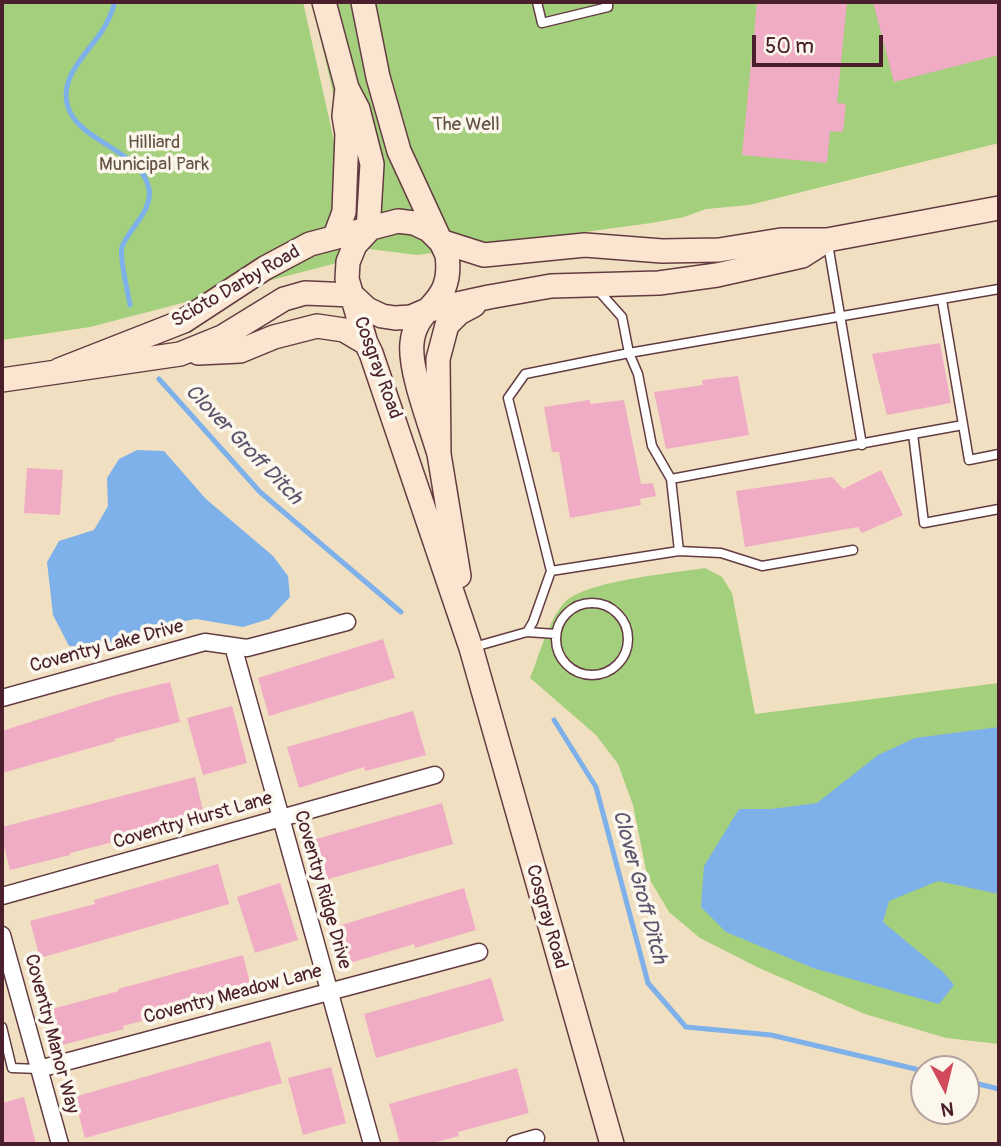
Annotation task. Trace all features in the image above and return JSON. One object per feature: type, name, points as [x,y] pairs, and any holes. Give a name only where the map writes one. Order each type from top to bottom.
[{"type":"main road","points":[[324,2],[347,88],[358,109],[372,164],[368,231]]},
{"type":"main road","name":"Cosgray Road","points":[[363,2],[385,105],[400,151],[447,255],[449,270],[446,287],[438,301],[425,312],[412,343],[415,373],[439,454],[471,648]]},
{"type":"main road","points":[[335,236],[344,212],[347,134],[344,116],[347,88]]},
{"type":"main road","name":"Scioto Darby Road","points":[[59,370],[184,321],[265,268],[310,244],[398,221],[414,223],[429,230],[440,241],[484,255],[585,245],[662,251],[719,250],[781,240],[827,240],[999,208]]},
{"type":"main road","name":"Cosgray Road","points":[[368,231],[355,245],[348,262],[347,279],[366,343],[402,439],[471,648],[612,1144]]},
{"type":"main road","name":"Scioto Darby Road","points":[[180,354],[222,337],[284,299],[305,293],[352,295],[367,309],[382,316],[411,317],[489,297],[551,286],[659,283],[717,275],[802,256],[827,240]]},
{"type":"main road","name":"Cosgray Road","points":[[439,454],[440,344],[447,325],[459,313],[489,297]]},
{"type":"main road","name":"Scioto Darby Road","points":[[2,380],[180,354],[240,351],[274,337],[317,327],[344,330],[366,343]]},
{"type":"street","name":"Coventry Lake Drive","points":[[2,698],[205,642],[247,648],[347,622]]},
{"type":"street","name":"Coventry Ridge Drive","points":[[233,646],[372,1144]]},
{"type":"street","name":"Coventry Hurst Lane","points":[[2,896],[436,775]]},
{"type":"street","name":"Coventry Manor Way","points":[[2,935],[7,973],[39,1069],[60,1144]]},
{"type":"street","name":"Coventry Meadow Lane","points":[[39,1069],[479,952]]},
{"type":"street","points":[[515,1144],[536,1138]]},
{"type":"lane","points":[[537,2],[542,23],[608,7],[608,2]]},
{"type":"lane","points":[[827,240],[862,444]]},
{"type":"lane","points":[[594,286],[622,317],[629,353],[638,374],[652,446],[671,479],[679,551]]},
{"type":"lane","points":[[527,632],[551,571],[508,398],[525,374],[629,353],[999,289]]},
{"type":"lane","points":[[942,300],[969,460],[999,454]]},
{"type":"lane","points":[[671,479],[963,425]]},
{"type":"lane","points":[[913,434],[924,523],[999,509]]},
{"type":"lane","points":[[551,571],[679,551],[721,553],[762,566],[853,550]]},
{"type":"lane","points":[[590,602],[614,609],[628,630],[628,642],[625,654],[617,665],[605,672],[584,674],[574,670],[559,655],[556,634],[567,612],[590,602]]},
{"type":"lane","points":[[471,648],[527,632],[556,634]]},
{"type":"lane","points":[[2,1027],[12,1068],[39,1069]]},
{"type":"green space","name":"Hilliard Municipal Park","points":[[2,2],[303,2],[360,257],[90,327],[2,340]]},
{"type":"green space","name":"The Well","points":[[312,2],[999,2],[999,143],[749,205],[706,209],[684,217],[651,223],[417,255],[369,249]]},
{"type":"green space","points":[[705,568],[722,577],[732,593],[755,714],[999,683],[999,1044],[946,1038],[865,1014],[759,968],[700,938],[669,912],[647,875],[633,805],[618,764],[596,735],[530,678],[553,620],[564,603],[574,595],[630,579]]},
{"type":"water","points":[[137,450],[164,451],[206,499],[273,556],[288,576],[290,597],[269,619],[243,627],[196,619],[156,626],[96,648],[69,646],[53,615],[47,562],[59,541],[94,530],[108,506],[107,478],[119,459]]},
{"type":"water","points":[[999,727],[999,894],[938,881],[889,901],[883,922],[943,972],[954,985],[939,1004],[813,968],[726,932],[701,907],[704,866],[739,809],[771,809],[817,803],[878,755],[915,738]]},
{"type":"building","points":[[757,2],[847,2],[837,103],[846,104],[843,132],[830,131],[827,163],[742,155]]},
{"type":"building","points":[[873,2],[999,2],[999,55],[894,82]]},
{"type":"building","points":[[940,343],[951,403],[887,415],[872,354]]},
{"type":"building","points":[[738,376],[749,435],[666,449],[654,392],[703,385],[702,380]]},
{"type":"building","points":[[589,400],[591,404],[624,400],[641,484],[653,483],[656,496],[640,499],[641,505],[570,518],[559,452],[552,452],[544,407]]},
{"type":"building","points":[[27,468],[63,470],[60,515],[24,513]]},
{"type":"building","points":[[881,470],[903,515],[862,533],[858,527],[745,547],[736,491],[832,477],[843,489]]},
{"type":"building","points":[[383,639],[395,678],[269,716],[258,678]]},
{"type":"building","points":[[170,682],[180,722],[2,773],[2,731],[112,696]]},
{"type":"building","points":[[232,706],[247,763],[203,775],[187,718]]},
{"type":"building","points":[[413,711],[426,755],[365,771],[364,767],[299,788],[287,747]]},
{"type":"building","points":[[195,777],[205,819],[10,870],[2,827]]},
{"type":"building","points":[[442,803],[453,844],[325,880],[313,840]]},
{"type":"building","points":[[218,864],[229,904],[40,958],[30,921],[95,904],[94,900]]},
{"type":"building","points":[[280,883],[298,940],[255,953],[237,897]]},
{"type":"building","points":[[464,888],[476,930],[415,948],[414,944],[350,963],[338,926]]},
{"type":"building","points":[[243,955],[252,992],[62,1045],[52,1009]]},
{"type":"building","points":[[491,978],[504,1021],[376,1058],[364,1014]]},
{"type":"building","points":[[270,1041],[282,1083],[85,1138],[74,1097]]},
{"type":"building","points":[[331,1067],[346,1123],[303,1135],[288,1078]]},
{"type":"building","points":[[517,1068],[529,1113],[458,1132],[459,1136],[428,1144],[400,1144],[389,1104]]},
{"type":"building","points":[[24,1097],[36,1144],[2,1144],[2,1103]]},
{"type":"waterway","name":"Clover Groff Ditch","points":[[115,2],[104,28],[75,68],[70,78],[66,100],[77,123],[136,166],[149,189],[144,212],[125,240],[121,252],[130,305]]},
{"type":"waterway","name":"Clover Groff Ditch","points":[[159,379],[260,492],[401,612]]},
{"type":"waterway","name":"Clover Groff Ditch","points":[[554,720],[596,787],[648,983],[686,1027],[771,1035],[910,1068]]},
{"type":"waterway","name":"Clover Groff Ditch","points":[[980,1084],[999,1089]]}]
